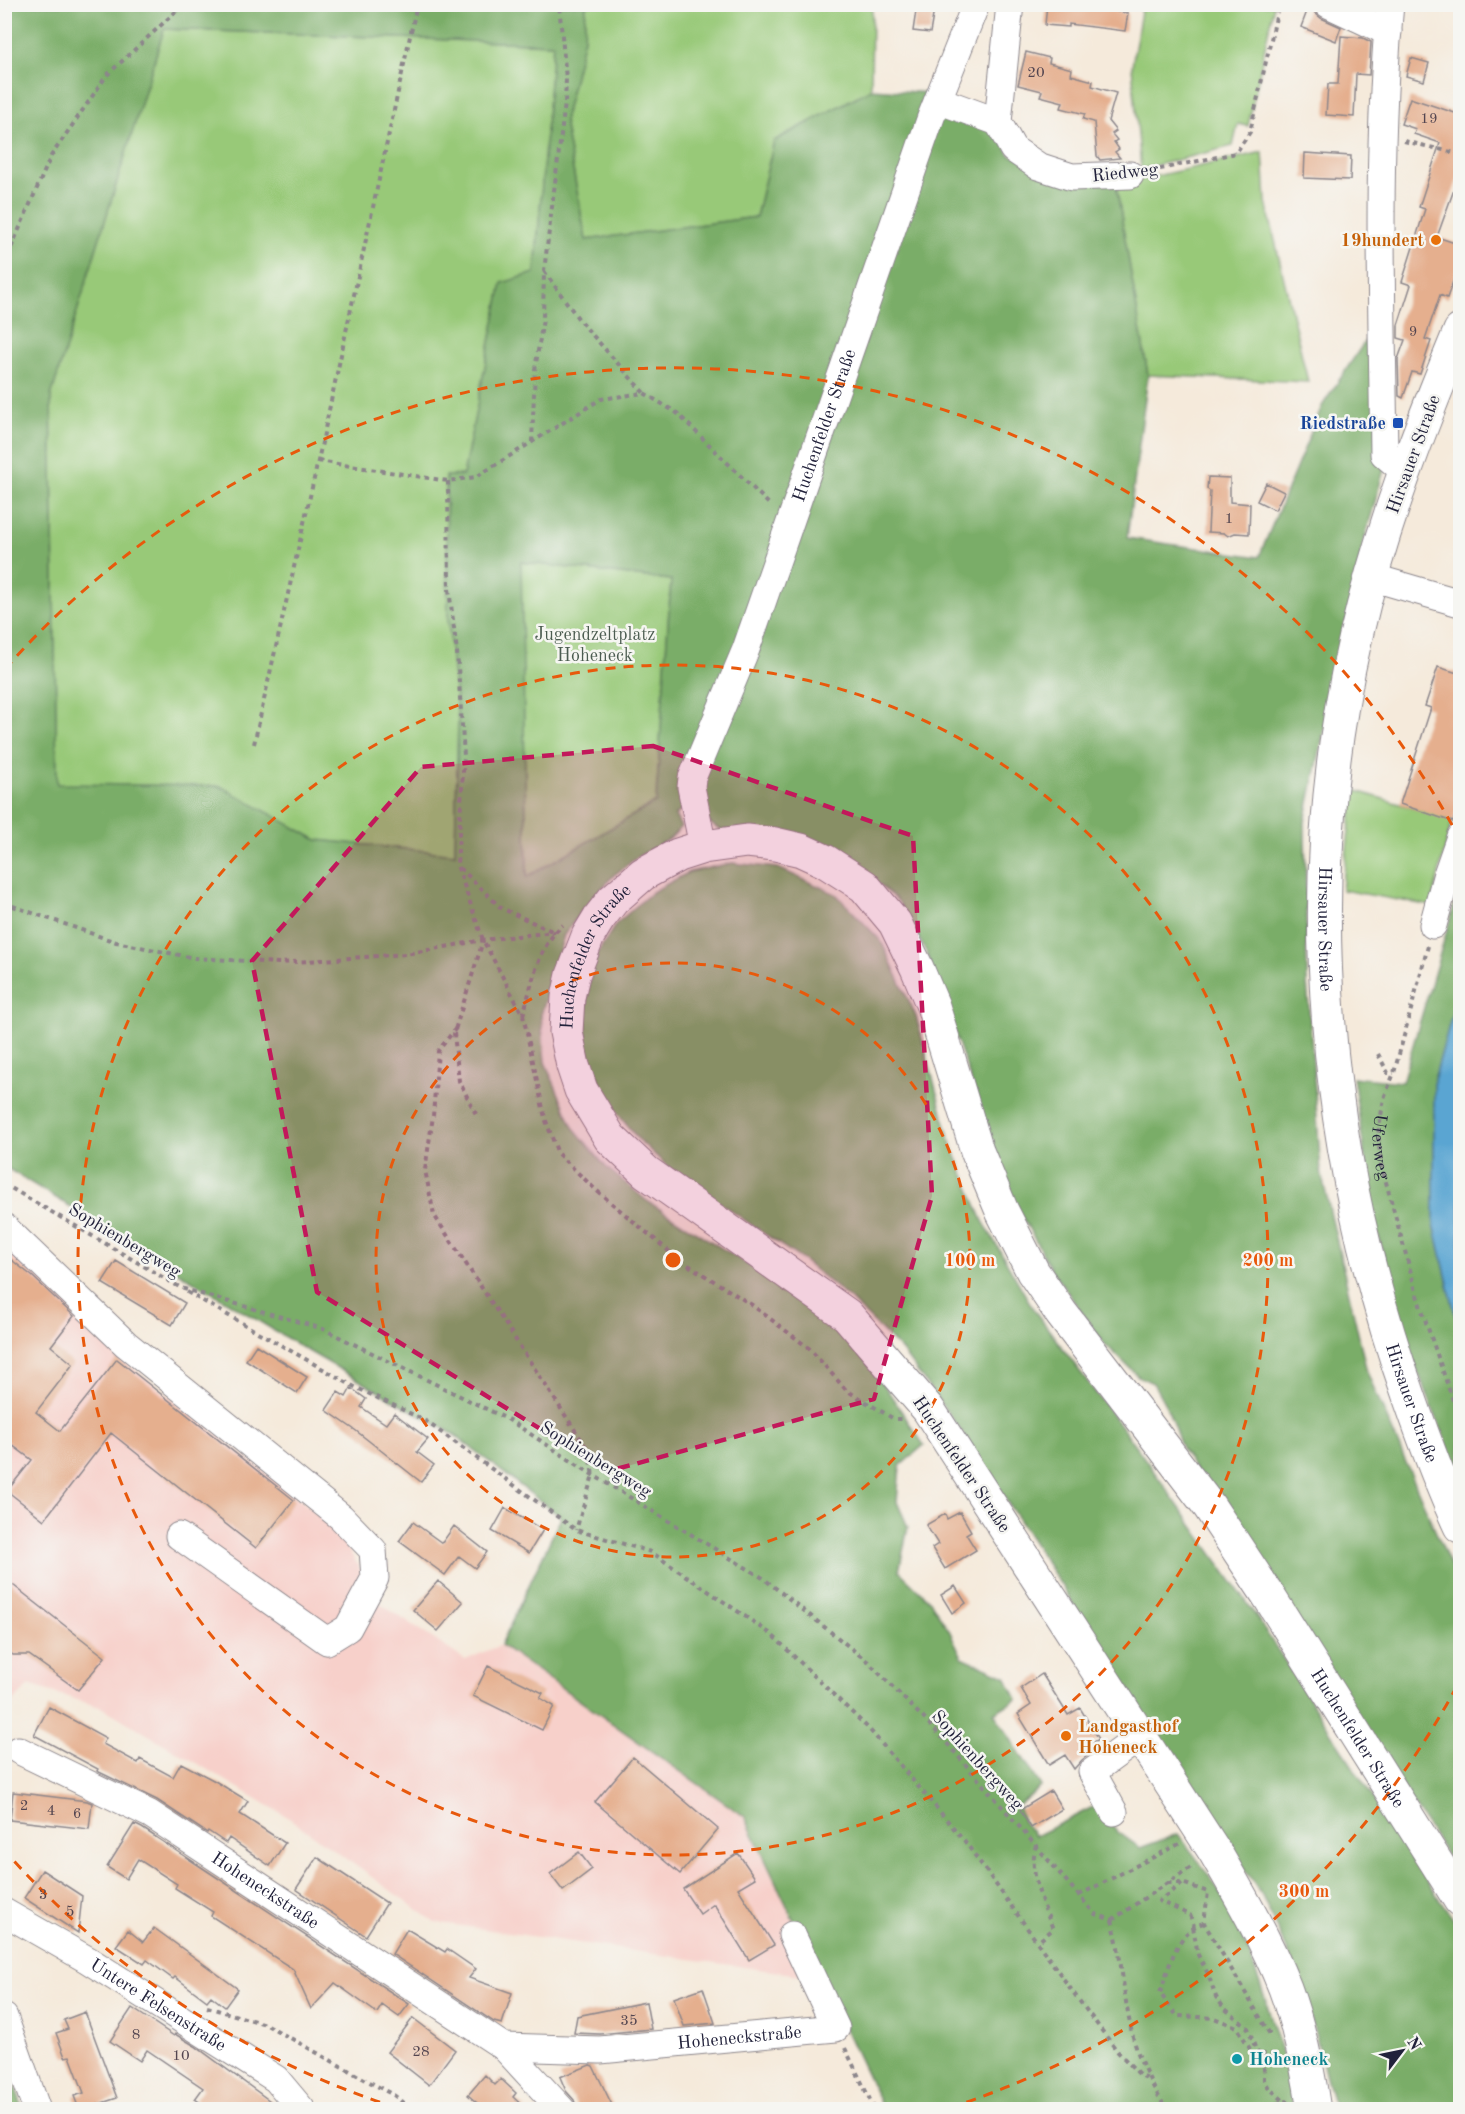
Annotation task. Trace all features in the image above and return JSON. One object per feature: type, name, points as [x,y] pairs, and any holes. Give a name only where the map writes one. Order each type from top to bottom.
[{"type":"main road","name":"Hirsauer Straße","points":[[1461,331],[1405,472],[1371,577],[1345,687],[1332,785],[1325,946],[1335,1089],[1355,1209],[1396,1360],[1421,1431],[1461,1526]]},
{"type":"main road","name":"Huchenfelder Straße","points":[[1303,2102],[1301,2045],[1284,1988],[1244,1902],[1201,1847],[1140,1737],[928,1409],[847,1316],[646,1172],[610,1138],[581,1090],[566,1032],[568,997],[573,975],[588,936],[613,900],[629,884],[678,855],[703,847],[747,842],[775,844],[801,850],[825,861],[864,886],[895,923],[933,1006],[977,1151],[1002,1211],[1033,1272],[1061,1313],[1209,1506],[1461,1900]]},
{"type":"street","name":"Huchenfelder Straße","points":[[703,847],[691,787],[692,778],[746,648],[938,99],[976,4]]},
{"type":"street","points":[[938,99],[998,122],[1010,4]]},
{"type":"street","points":[[1328,4],[1388,32]]},
{"type":"street","points":[[1390,4],[1383,136],[1381,312],[1384,454],[1405,472]]},
{"type":"street","name":"Riedweg","points":[[998,122],[1013,149],[1038,166],[1072,177],[1130,175]]},
{"type":"street","points":[[1371,577],[1461,603]]},
{"type":"street","points":[[1433,925],[1446,877],[1461,837]]},
{"type":"street","points":[[4,1227],[126,1344],[341,1517],[373,1550],[375,1578],[348,1628],[327,1641],[179,1536]]},
{"type":"street","points":[[1114,1812],[1092,1772],[1140,1737]]},
{"type":"street","name":"Hoheneckstraße","points":[[9,1753],[150,1814],[504,2047],[562,2109]]},
{"type":"street","name":"Untere Felsenstraße","points":[[4,1912],[88,1959],[276,2079],[302,2109]]},
{"type":"street","points":[[792,1935],[836,2028]]},
{"type":"street","points":[[4,2018],[37,2109]]},
{"type":"street","name":"Hoheneckstraße","points":[[504,2047],[600,2050],[836,2028]]},
{"type":"path","points":[[4,264],[51,156],[100,84],[184,4]]},
{"type":"path","points":[[254,744],[417,4]]},
{"type":"path","points":[[532,442],[535,370],[543,319],[544,271],[566,103],[559,4]]},
{"type":"path","name":"Riedweg","points":[[1130,175],[1236,153],[1250,132],[1279,4]]},
{"type":"path","points":[[1383,136],[1461,154]]},
{"type":"path","points":[[544,271],[579,321],[644,393],[677,413],[789,524]]},
{"type":"path","points":[[318,461],[448,481],[476,477],[601,399],[644,393]]},
{"type":"path","points":[[448,481],[449,589],[457,652],[464,756],[458,865],[483,940],[524,1015],[545,1118],[558,1154],[596,1190],[677,1258],[752,1305],[810,1349],[846,1390],[894,1419],[906,1419]]},
{"type":"path","points":[[458,865],[501,908],[555,932]]},
{"type":"path","points":[[4,903],[116,942],[194,958],[280,963],[406,954],[483,940],[555,932]]},
{"type":"path","name":"Uferweg","points":[[1433,925],[1394,1073],[1384,1098],[1378,1134],[1381,1164],[1419,1302],[1461,1421]]},
{"type":"path","points":[[524,1015],[538,964],[555,932]]},
{"type":"path","points":[[476,1114],[459,1081],[454,1033],[483,940]]},
{"type":"path","points":[[456,1028],[438,1051],[433,1116],[425,1170],[434,1215],[588,1450],[593,1475],[576,1530]]},
{"type":"path","points":[[1378,1054],[1388,1073],[1394,1073]]},
{"type":"path","name":"Sophienbergweg","points":[[4,1184],[181,1288],[323,1329],[509,1420],[593,1475],[763,1578],[867,1661],[939,1734],[1095,1914],[1112,1920]]},
{"type":"path","points":[[181,1288],[353,1386],[424,1420],[576,1530],[651,1552],[771,1634],[869,1729],[964,1840],[1118,2052],[1140,2075],[1149,2079]]},
{"type":"path","points":[[1036,1844],[1032,1857],[1041,1900],[1053,1929],[1038,1942]]},
{"type":"path","points":[[1177,2109],[1165,2107],[1149,2079],[1135,2044],[1119,1945],[1112,1920],[1167,1883],[1201,1847]]},
{"type":"path","points":[[1079,1895],[1201,1847]]},
{"type":"path","points":[[1167,1883],[1182,1883],[1208,1892],[1203,1923],[1282,2054],[1253,2054],[1237,2027],[1214,2018],[1177,2016],[1160,1993],[1178,1944],[1193,1926],[1203,1923]]},
{"type":"path","points":[[1182,1883],[1159,1901],[1190,1915],[1198,1955],[1216,1997],[1224,2008],[1248,2028],[1256,2050],[1264,2061],[1264,2080],[1269,2088],[1303,2102]]},
{"type":"path","points":[[203,2006],[265,2024],[395,2096],[411,2109]]},
{"type":"path","points":[[836,2028],[875,2109]]},
{"type":"path","points":[[1241,2109],[1303,2102]]},
{"type":"highlighted area","points":[[653,746],[913,836],[932,1196],[874,1399],[609,1471],[317,1292],[252,961],[421,767]]},
{"type":"shaded area","points":[[4,1239],[24,1254],[123,1360],[337,1529],[379,1603],[465,1660],[501,1645],[745,1817],[820,1978],[435,1922],[286,1816],[103,1708],[29,1685],[5,1711]]},
{"type":"green space","points":[[4,5],[586,5],[584,38],[564,121],[586,240],[756,217],[774,141],[871,89],[932,93],[994,127],[1010,155],[1116,185],[1148,375],[1127,538],[1259,557],[1322,406],[1365,341],[1375,349],[1385,466],[1364,541],[1305,822],[1307,982],[1321,1172],[1367,1372],[1460,1588],[1460,1876],[1183,1451],[1168,1410],[1153,1383],[1138,1376],[1103,1342],[1051,1269],[1011,1196],[927,953],[898,901],[865,872],[718,829],[687,807],[675,815],[681,827],[670,839],[639,856],[613,876],[564,935],[541,1015],[545,1062],[573,1127],[606,1167],[647,1201],[791,1292],[857,1350],[886,1388],[924,1445],[900,1466],[897,1502],[908,1527],[899,1571],[931,1602],[949,1630],[962,1657],[1005,1676],[1017,1699],[994,1713],[1041,1786],[1018,1806],[1023,1821],[1035,1836],[1095,1806],[1118,1832],[1140,1848],[1178,1834],[1215,1885],[1243,1938],[1278,2040],[1293,2109],[883,2109],[745,1817],[501,1645],[561,1517],[453,1434],[308,1351],[5,1167]],"holes":[[[164,29],[553,44],[535,273],[502,283],[463,475],[446,476],[448,619],[458,721],[455,854],[317,840],[220,786],[57,784],[51,396]],[[521,562],[671,580],[656,802],[527,877]]]},
{"type":"green space","points":[[586,5],[872,5],[871,89],[774,141],[756,217],[586,240],[564,121],[584,38]]},
{"type":"green space","points":[[1142,5],[1274,5],[1248,126],[1238,124],[1233,146],[1141,169],[1132,66]]},
{"type":"green space","points":[[164,29],[553,44],[535,273],[502,283],[463,475],[446,477],[448,619],[458,721],[455,854],[317,840],[219,786],[57,785],[51,396]]},
{"type":"green space","points":[[1263,152],[1266,202],[1308,382],[1148,375],[1116,185]]},
{"type":"green space","name":"Jugendzeltplatz Hoheneck","points":[[520,562],[671,580],[656,802],[527,877]]},
{"type":"green space","points":[[1354,790],[1452,820],[1431,906],[1342,890]]},
{"type":"green space","points":[[732,863],[778,868],[836,894],[881,941],[916,1016],[950,1141],[983,1221],[1034,1310],[1140,1452],[1248,1604],[1460,1929],[1460,2109],[1334,2109],[1297,1972],[1262,1896],[962,1432],[902,1351],[850,1299],[804,1261],[668,1167],[637,1138],[608,1101],[586,1047],[586,1000],[593,960],[616,924],[652,892],[689,872]]},
{"type":"green space","points":[[1460,886],[1460,986],[1434,1080],[1434,1224],[1460,1335],[1460,1476],[1405,1340],[1374,1218],[1353,1077],[1402,1082]]},
{"type":"green space","points":[[5,2057],[23,2109],[5,2109]]},
{"type":"water","points":[[1460,986],[1460,1335],[1434,1224],[1434,1080]]},
{"type":"building","points":[[917,4],[935,4],[930,33],[913,31]]},
{"type":"building","points":[[1047,4],[1119,4],[1118,12],[1128,13],[1125,31],[1069,24],[1069,27],[1045,25]]},
{"type":"building","points":[[1309,6],[1321,18],[1341,27],[1336,41],[1301,27]]},
{"type":"building","points":[[1341,36],[1363,38],[1371,42],[1369,75],[1356,74],[1354,117],[1326,115],[1328,84],[1338,84]]},
{"type":"building","points":[[1026,52],[1050,58],[1049,63],[1072,69],[1071,75],[1093,81],[1092,86],[1116,93],[1108,121],[1116,131],[1112,134],[1117,140],[1114,142],[1119,149],[1115,152],[1120,158],[1100,160],[1097,156],[1094,122],[1083,119],[1085,114],[1061,108],[1063,102],[1040,96],[1042,91],[1018,85]]},
{"type":"building","points":[[1411,58],[1429,63],[1424,81],[1406,76]]},
{"type":"building","points":[[1410,98],[1461,115],[1461,170],[1437,237],[1461,245],[1461,259],[1447,298],[1440,295],[1425,339],[1431,341],[1420,374],[1412,372],[1403,398],[1399,396],[1398,359],[1405,340],[1398,338],[1398,325],[1411,285],[1402,282],[1425,209],[1419,207],[1440,143],[1414,134],[1416,129],[1401,124]]},
{"type":"building","points":[[1305,153],[1351,156],[1350,180],[1304,178]]},
{"type":"building","points":[[1208,477],[1230,478],[1230,502],[1250,504],[1249,534],[1235,533],[1228,536],[1224,533],[1208,532],[1210,491],[1207,489]]},
{"type":"building","points":[[1266,483],[1284,492],[1275,510],[1257,501]]},
{"type":"building","points":[[1438,667],[1461,674],[1461,798],[1453,822],[1400,804],[1431,708],[1425,706]]},
{"type":"building","points":[[4,1254],[32,1276],[74,1316],[51,1346],[73,1364],[36,1412],[60,1431],[117,1359],[294,1500],[256,1548],[111,1433],[44,1520],[7,1491],[32,1460],[4,1439]]},
{"type":"building","points":[[116,1261],[185,1303],[172,1325],[102,1283]]},
{"type":"building","points":[[256,1345],[307,1377],[297,1393],[246,1360]]},
{"type":"building","points":[[351,1388],[366,1399],[361,1407],[386,1424],[394,1413],[428,1439],[417,1452],[434,1465],[421,1482],[326,1410],[338,1392],[346,1397]]},
{"type":"building","points":[[505,1508],[543,1530],[529,1553],[492,1531]]},
{"type":"building","points":[[960,1512],[971,1531],[966,1534],[976,1550],[945,1569],[932,1548],[938,1544],[926,1525],[945,1514],[947,1519]]},
{"type":"building","points":[[413,1522],[442,1543],[454,1526],[487,1552],[475,1568],[459,1556],[445,1575],[399,1541]]},
{"type":"building","points":[[4,1578],[105,1657],[78,1690],[29,1655],[13,1655],[4,1648]]},
{"type":"building","points":[[438,1581],[463,1602],[438,1631],[413,1610]]},
{"type":"building","points":[[955,1586],[966,1603],[952,1613],[941,1595]]},
{"type":"building","points":[[488,1666],[543,1693],[540,1698],[554,1706],[542,1730],[473,1696]]},
{"type":"building","points":[[1042,1674],[1068,1715],[1080,1708],[1099,1739],[1088,1746],[1092,1752],[1074,1769],[1065,1755],[1049,1765],[1018,1714],[1031,1705],[1021,1688]]},
{"type":"building","points":[[49,1707],[106,1738],[103,1744],[138,1763],[140,1759],[173,1777],[181,1763],[215,1781],[248,1801],[240,1814],[285,1843],[270,1866],[229,1838],[226,1843],[208,1831],[207,1833],[157,1800],[97,1771],[98,1769],[34,1735]]},
{"type":"building","points":[[633,1757],[718,1829],[680,1874],[595,1802]]},
{"type":"building","points":[[1051,1791],[1062,1809],[1031,1828],[1020,1810]]},
{"type":"building","points":[[13,1792],[92,1803],[89,1829],[10,1820]]},
{"type":"building","points":[[134,1824],[409,2004],[399,2017],[382,2005],[377,2013],[335,1983],[311,2009],[293,1969],[211,1916],[213,1912],[175,1888],[177,1884],[138,1859],[126,1879],[107,1867]]},
{"type":"building","points":[[579,1852],[592,1869],[563,1891],[550,1874]]},
{"type":"building","points":[[738,1853],[755,1878],[738,1888],[774,1945],[749,1960],[714,1904],[700,1914],[683,1889]]},
{"type":"building","points":[[317,1857],[387,1903],[366,1936],[296,1889]]},
{"type":"building","points":[[42,1870],[82,1896],[78,1933],[24,1898]]},
{"type":"building","points":[[154,1928],[238,1989],[225,2007],[211,1996],[207,2001],[147,1960],[144,1964],[116,1946],[128,1930],[143,1942]]},
{"type":"building","points":[[407,1929],[445,1952],[447,1949],[476,1969],[469,1978],[512,1993],[502,2024],[494,2022],[392,1954]]},
{"type":"building","points":[[703,1988],[715,2023],[684,2026],[674,1998]]},
{"type":"building","points":[[646,2002],[651,2029],[600,2034],[574,2033],[577,2016]]},
{"type":"building","points":[[132,2008],[174,2036],[175,2034],[195,2046],[281,2109],[210,2109],[195,2099],[203,2088],[147,2050],[140,2061],[110,2041]]},
{"type":"building","points":[[85,2012],[117,2098],[99,2104],[101,2109],[79,2109],[74,2096],[84,2093],[70,2056],[65,2057],[56,2033],[68,2029],[64,2020]]},
{"type":"building","points":[[413,2018],[455,2050],[429,2085],[387,2052]]},
{"type":"building","points":[[590,2065],[593,2066],[614,2109],[577,2109],[574,2100],[566,2091],[560,2077]]},
{"type":"building","points":[[485,2075],[495,2085],[501,2079],[516,2093],[513,2097],[526,2109],[484,2109],[468,2095]]},
{"type":"place","name":"19hundert","points":[[1436,240]]},
{"type":"place","name":"Riedstraße","points":[[1398,423]]},
{"type":"place","name":"Landgasthof Hoheneck","points":[[1066,1736]]},
{"type":"place","name":"Hoheneck","points":[[1237,2059]]}]
